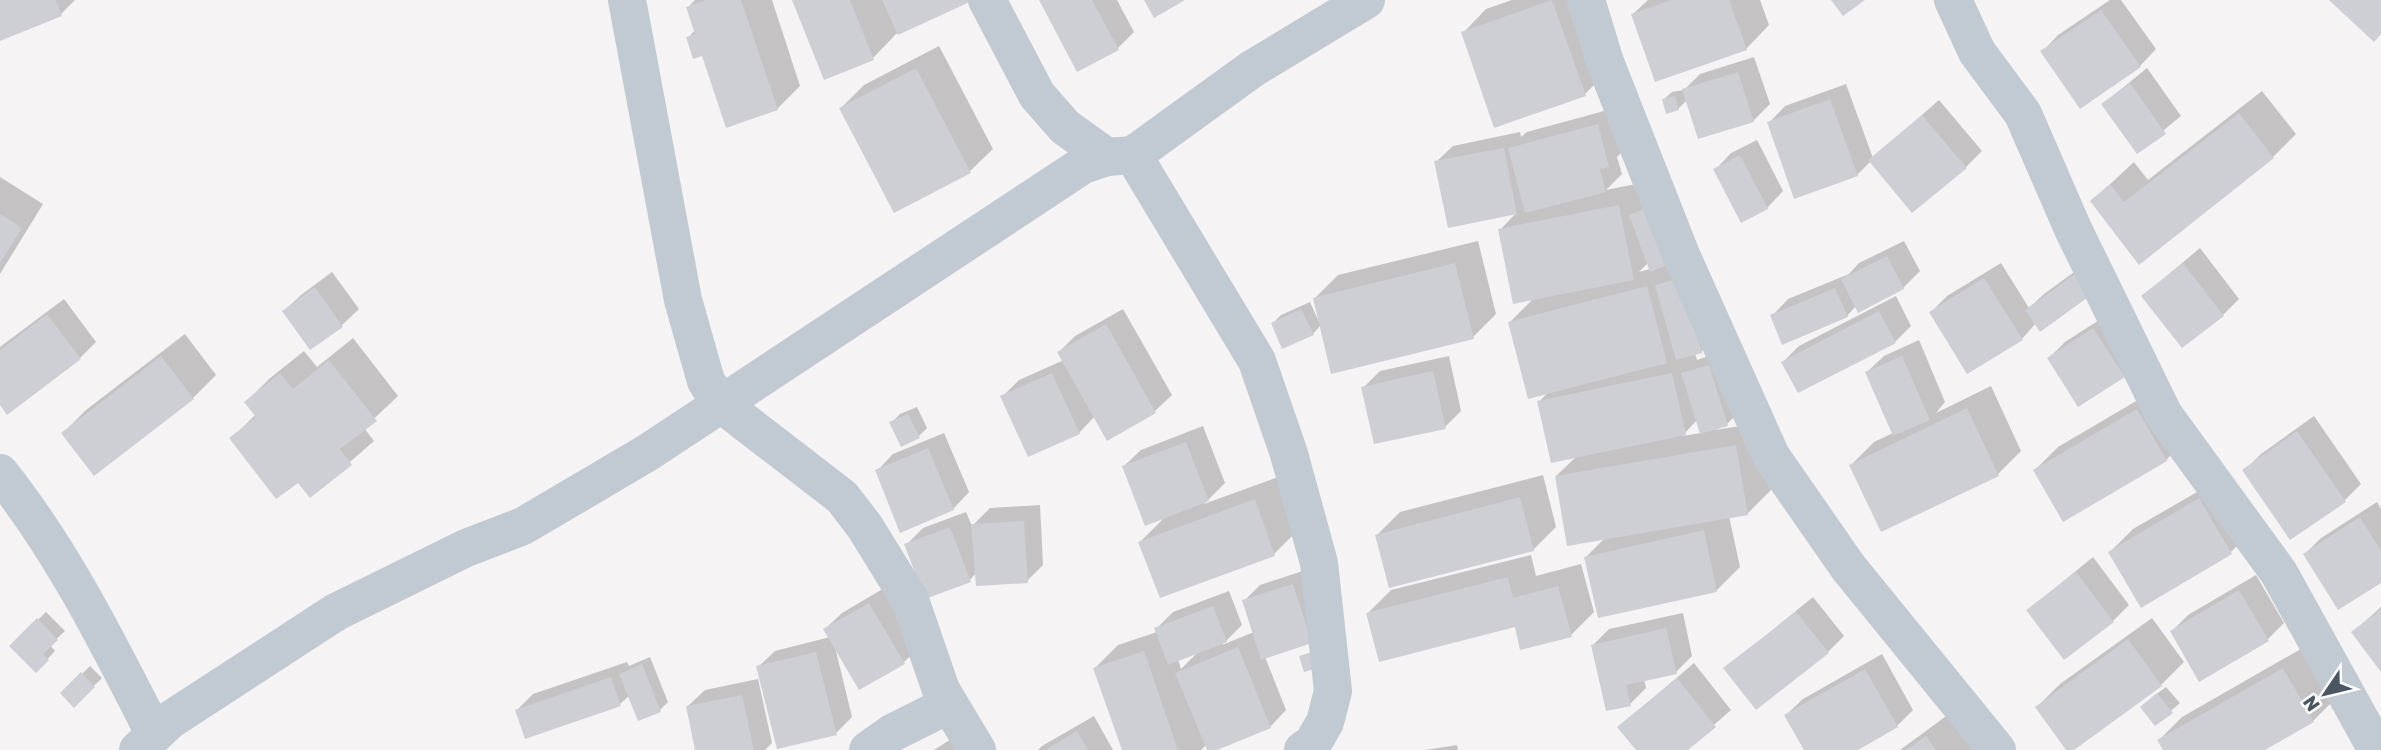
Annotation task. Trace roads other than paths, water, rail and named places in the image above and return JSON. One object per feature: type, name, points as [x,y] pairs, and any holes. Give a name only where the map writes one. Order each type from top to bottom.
[{"type":"street","points":[[627,0],[683,300],[706,381],[720,403],[842,497],[865,527],[910,600],[948,705],[977,750]]},
{"type":"street","points":[[987,0],[1037,95],[1065,127],[1120,156],[1256,361],[1289,454],[1319,563],[1333,691],[1325,722],[1313,743],[1303,750]]},
{"type":"street","points":[[0,473],[55,552],[97,622],[146,742],[223,684],[336,612],[466,548],[523,526],[647,453],[1083,165],[1120,156],[1252,69],[1366,0]]},
{"type":"street","points":[[1586,0],[1605,62],[1681,255],[1771,456],[1848,567],[1997,750]]},
{"type":"street","points":[[1953,0],[1977,52],[2023,114],[2073,229],[2164,415],[2279,573],[2377,750]]},
{"type":"street","points":[[867,750],[892,733],[948,705]]}]
